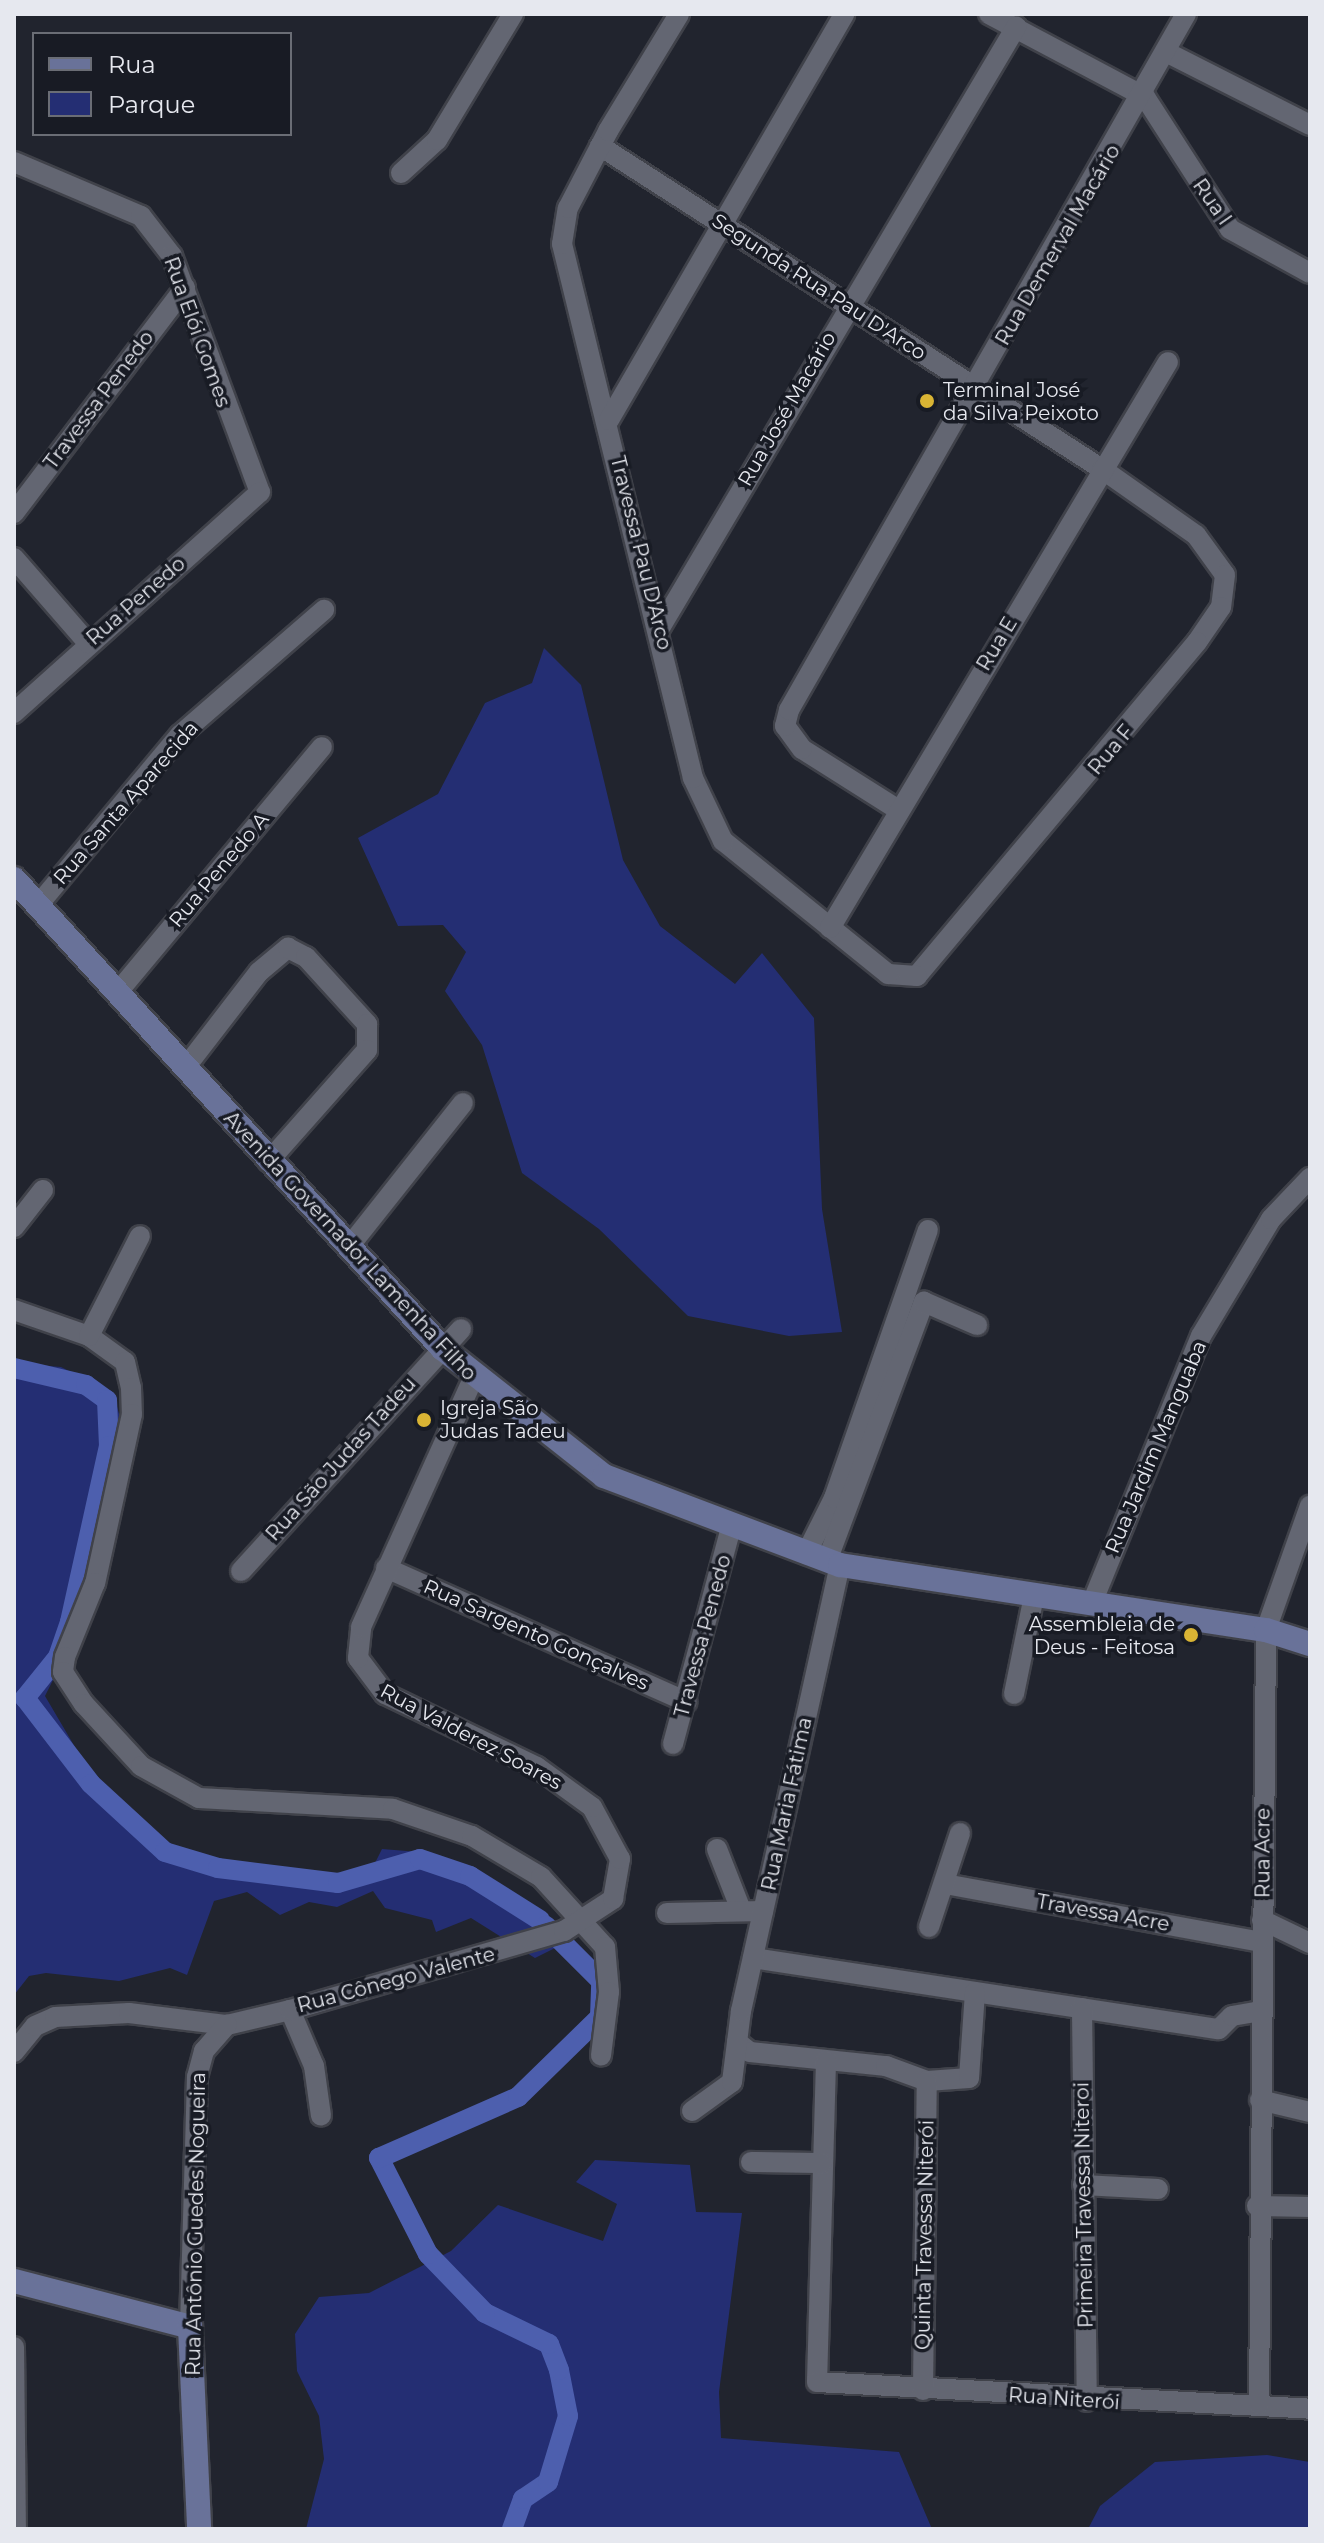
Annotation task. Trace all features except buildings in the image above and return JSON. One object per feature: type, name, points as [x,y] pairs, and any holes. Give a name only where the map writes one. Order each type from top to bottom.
[{"type":"street","points":[[401,173],[437,140],[513,14]]},
{"type":"street","name":"Travessa Pau D'Arco","points":[[679,14],[600,146],[568,208],[562,244],[708,817],[723,841],[830,928],[899,977],[926,972],[942,951]]},
{"type":"street","points":[[609,420],[727,226],[844,14]]},
{"type":"street","points":[[989,14],[1145,97]]},
{"type":"street","name":"Rua Demerval Macário","points":[[897,809],[802,749],[785,726],[974,387],[1145,97],[1186,14]]},
{"type":"street","name":"Rua José Macário","points":[[660,628],[847,307],[1016,27]]},
{"type":"street","points":[[1168,53],[1310,125]]},
{"type":"street","name":"Rua I","points":[[1145,97],[1230,229],[1310,273]]},
{"type":"street","name":"Segunda Rua Pau D'Arco","points":[[600,146],[1102,469],[1196,535]]},
{"type":"street","name":"Rua Elói Gomes","points":[[14,162],[141,216],[185,288],[260,492]]},
{"type":"street","name":"Travessa Penedo","points":[[14,513],[185,288]]},
{"type":"street","name":"Rua E","points":[[830,928],[897,809],[1168,362]]},
{"type":"street","name":"Rua Penedo","points":[[14,713],[88,643],[260,492]]},
{"type":"street","name":"Rua F","points":[[942,951],[1221,607],[1225,575],[1196,535]]},
{"type":"street","points":[[14,558],[88,643]]},
{"type":"street","name":"Rua Santa Aparecida","points":[[39,904],[180,735],[324,610]]},
{"type":"street","name":"Rua Penedo A","points":[[117,993],[322,747]]},
{"type":"street","name":"Avenida Governador Lamenha Filho","points":[[14,879],[268,1162],[442,1348],[473,1379],[604,1476],[824,1560],[1034,1596],[1266,1630],[1310,1644]]},
{"type":"street","points":[[185,1068],[259,972],[288,948],[306,957],[367,1024],[367,1050],[268,1162]]},
{"type":"street","points":[[348,1248],[463,1103]]},
{"type":"street","name":"Rua Jardim Manguaba","points":[[1092,1603],[1201,1336],[1271,1219],[1310,1178]]},
{"type":"street","points":[[14,1227],[43,1190]]},
{"type":"street","points":[[824,1560],[834,1498],[928,1230]]},
{"type":"street","points":[[89,1336],[140,1236]]},
{"type":"street","points":[[824,1560],[924,1302],[977,1325]]},
{"type":"street","points":[[14,1310],[89,1336],[125,1362],[132,1414],[95,1583],[65,1657],[63,1672],[84,1704],[141,1766],[177,1788],[247,1805],[364,1805],[428,1818],[541,1877],[588,1922],[609,1964],[601,2055]]},
{"type":"street","name":"Rua São Judas Tadeu","points":[[241,1571],[461,1329]]},
{"type":"street","name":"Rua Valderez Soares","points":[[473,1379],[361,1627],[365,1676],[385,1694],[537,1767],[592,1807],[620,1859],[620,1880],[613,1899],[588,1922],[564,1931]]},
{"type":"street","name":"Rua Acre","points":[[1259,2405],[1257,2206],[1266,1630],[1310,1506]]},
{"type":"street","name":"Travessa Penedo","points":[[673,1744],[687,1702],[731,1527]]},
{"type":"street","name":"Rua Maria Fátima","points":[[692,2111],[732,2082],[824,1560]]},
{"type":"street","name":"Rua Sargento Gonçalves","points":[[386,1568],[687,1702]]},
{"type":"street","points":[[1014,1694],[1034,1596]]},
{"type":"street","points":[[929,1927],[960,1833]]},
{"type":"street","points":[[717,1849],[741,1910]]},
{"type":"street","name":"Travessa Acre","points":[[945,1884],[1261,1942]]},
{"type":"street","points":[[667,1913],[763,1911]]},
{"type":"street","points":[[1262,1920],[1310,1943]]},
{"type":"street","name":"Rua Cônego Valente","points":[[227,2025],[290,2010],[564,1931]]},
{"type":"street","points":[[753,1958],[1219,2029],[1232,2016],[1261,2011]]},
{"type":"street","points":[[737,2042],[750,2052],[886,2066],[927,2081],[969,2078],[975,1992]]},
{"type":"street","name":"Primeira Travessa Niteroi","points":[[1082,2008],[1087,2401]]},
{"type":"street","points":[[290,2010],[314,2066],[321,2116]]},
{"type":"street","points":[[14,2052],[35,2026],[55,2017],[129,2013],[227,2025]]},
{"type":"street","name":"Rua Antônio Guedes Nogueira","points":[[199,2529],[190,2327],[197,2077],[204,2051],[227,2025]]},
{"type":"street","points":[[751,2162],[822,2163],[826,2061]]},
{"type":"street","name":"Quinta Travessa Niterói","points":[[923,2390],[927,2081]]},
{"type":"street","points":[[1260,2100],[1310,2112]]},
{"type":"street","name":"Rua Niterói","points":[[822,2163],[817,2382],[1087,2401],[1310,2409]]},
{"type":"street","points":[[1083,2185],[1158,2189]]},
{"type":"street","points":[[1257,2206],[1310,2207]]},
{"type":"street","points":[[14,2281],[190,2327]]},
{"type":"street","points":[[14,2347],[16,2529]]},
{"type":"green space","points":[[544,648],[581,685],[623,860],[660,926],[735,984],[762,953],[814,1018],[822,1209],[842,1332],[789,1336],[688,1316],[599,1229],[522,1173],[482,1045],[445,991],[466,952],[443,925],[398,926],[358,838],[438,794],[485,703],[532,683]]},
{"type":"green space","points":[[14,1363],[61,1367],[113,1393],[122,1424],[70,1646],[45,1696],[92,1776],[166,1845],[210,1867],[338,1874],[374,1865],[382,1849],[419,1852],[540,1912],[561,1945],[535,1958],[471,1918],[436,1932],[432,1920],[385,1908],[373,1891],[337,1907],[309,1902],[280,1915],[247,1892],[214,1901],[187,1975],[170,1968],[119,1981],[46,1973],[29,1976],[14,1995]]},
{"type":"green space","points":[[595,2160],[690,2165],[696,2212],[742,2213],[719,2392],[721,2438],[899,2452],[932,2529],[306,2529],[324,2459],[319,2416],[297,2371],[295,2334],[319,2297],[369,2293],[451,2251],[498,2205],[603,2241],[617,2204],[576,2182]]},
{"type":"green space","points":[[1267,2455],[1310,2462],[1310,2529],[1088,2529],[1100,2506],[1155,2462]]},
{"type":"waterway","points":[[14,1368],[86,1385],[107,1400],[109,1446],[70,1622],[58,1657],[25,1698],[91,1784],[165,1852],[218,1868],[338,1883],[420,1859],[470,1876],[540,1920]]},
{"type":"waterway","points":[[512,2529],[523,2499],[548,2482],[568,2416],[559,2370],[549,2344],[485,2313],[428,2254],[379,2158],[518,2097],[600,2017],[601,1981],[546,1926]]},
{"type":"place","name":"Terminal José da Silva Peixoto","points":[[927,401]]},
{"type":"place","name":"Igreja São Judas Tadeu","points":[[424,1420]]},
{"type":"place","name":"Assembleia de Deus - Feitosa","points":[[1191,1635]]}]
